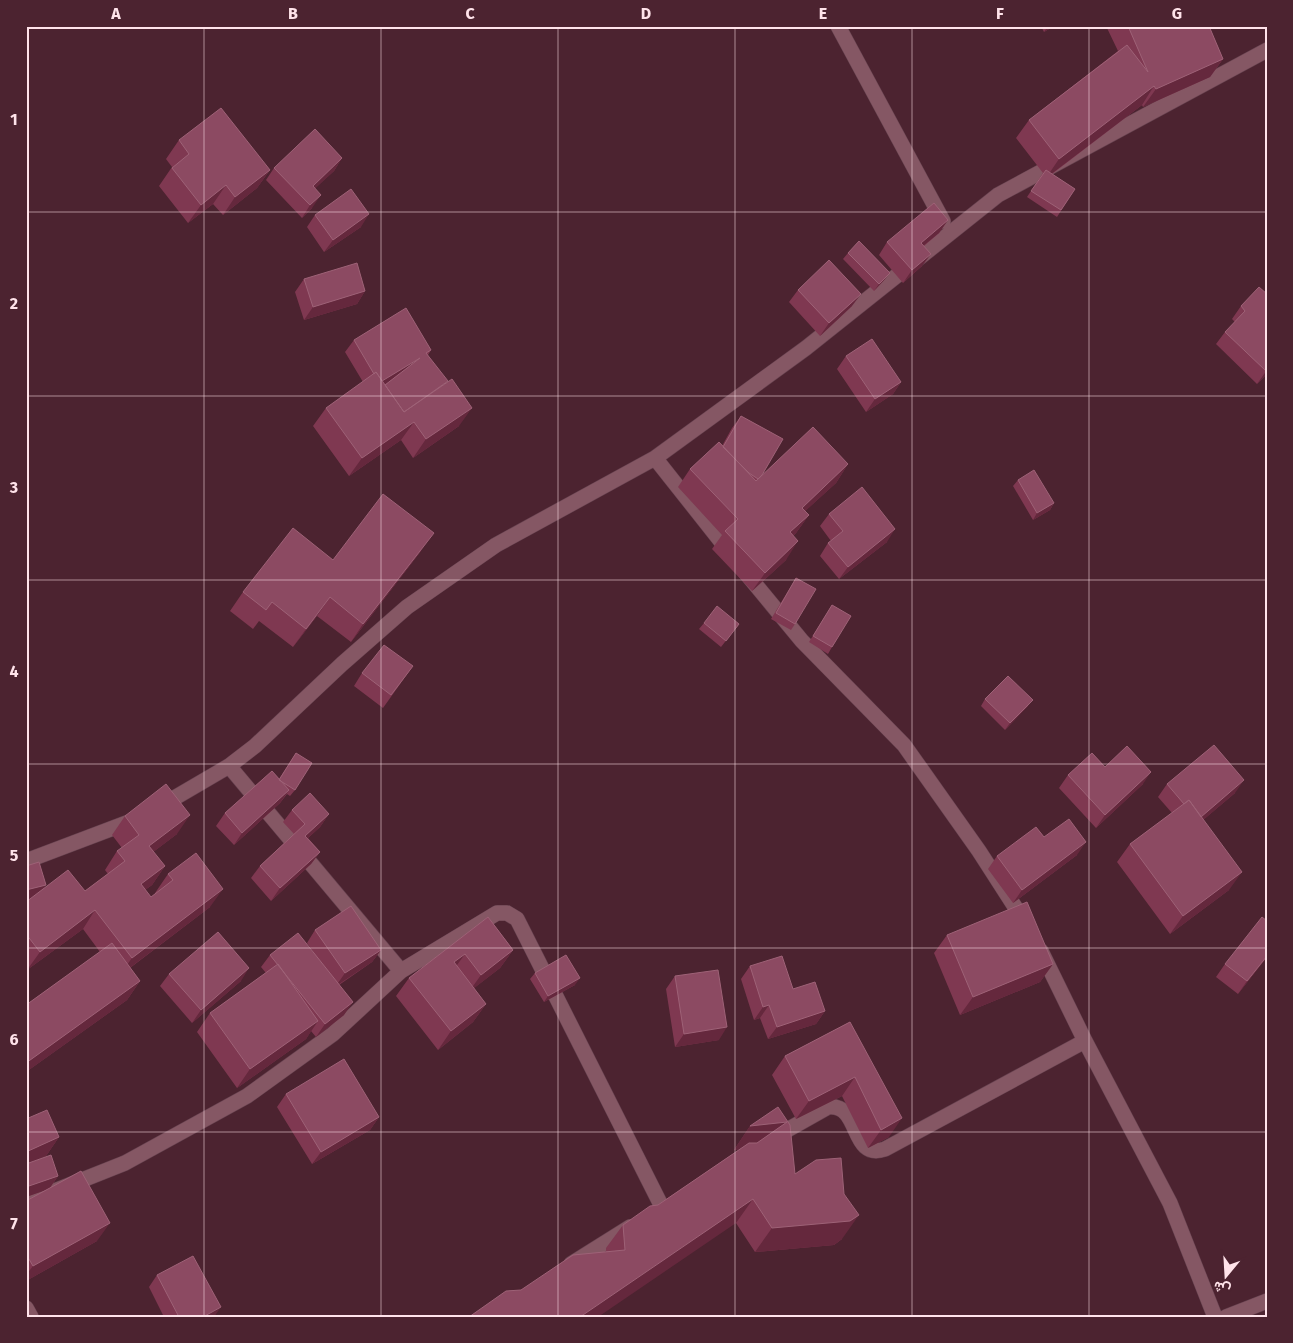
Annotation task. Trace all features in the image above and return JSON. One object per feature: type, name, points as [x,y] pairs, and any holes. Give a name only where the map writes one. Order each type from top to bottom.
[{"type":"street","points":[[838,26],[950,234]]},
{"type":"street","points":[[26,862],[144,816],[229,766],[255,746],[342,664],[407,607],[496,545],[655,458],[806,348],[998,195],[1267,50]]},
{"type":"street","points":[[655,458],[802,641],[904,745],[979,851],[1033,934],[1085,1041],[1170,1203],[1215,1317]]},
{"type":"street","points":[[229,766],[401,971]]},
{"type":"street","points":[[26,1200],[47,1194],[125,1163],[247,1096],[333,1034],[401,971],[497,913],[507,913],[517,919],[653,1212]]},
{"type":"street","points":[[763,1143],[828,1107],[837,1106],[845,1110],[862,1142],[868,1149],[876,1152],[885,1149],[1085,1041]]},
{"type":"street","points":[[562,1270],[677,1197]]},
{"type":"street","points":[[1226,1317],[1267,1301]]},
{"type":"street","points":[[26,1308],[32,1317]]},
{"type":"building","points":[[1128,26],[1209,26],[1223,59],[1156,89],[1154,86],[1059,159],[1029,120],[1127,45],[1148,72]]},
{"type":"building","points":[[221,108],[270,170],[235,197],[226,185],[201,205],[172,168],[189,154],[179,140]]},
{"type":"building","points":[[315,129],[342,158],[313,186],[321,195],[310,205],[274,168]]},
{"type":"building","points":[[1046,170],[1075,189],[1061,210],[1031,191]]},
{"type":"building","points":[[351,189],[369,214],[333,240],[315,215]]},
{"type":"building","points":[[934,203],[948,220],[921,243],[931,254],[912,270],[887,242]]},
{"type":"building","points":[[859,241],[890,273],[879,284],[848,253]]},
{"type":"building","points":[[829,260],[861,294],[829,323],[798,290]]},
{"type":"building","points":[[357,263],[365,291],[313,307],[304,279]]},
{"type":"building","points":[[1259,287],[1267,294],[1266,371],[1225,332],[1245,311],[1241,306]]},
{"type":"building","points":[[406,308],[431,350],[426,353],[448,381],[404,412],[385,385],[420,358],[382,381],[376,372],[374,374],[354,340]]},
{"type":"building","points":[[872,339],[901,382],[875,399],[846,356]]},
{"type":"building","points":[[376,372],[404,412],[452,379],[472,408],[426,439],[414,422],[362,458],[326,408]]},
{"type":"building","points":[[741,416],[783,439],[758,479],[749,473],[723,447]]},
{"type":"building","points":[[813,427],[848,464],[802,508],[809,515],[790,532],[798,541],[765,573],[725,531],[738,519],[690,469],[719,442],[756,481]]},
{"type":"building","points":[[1034,470],[1054,503],[1037,513],[1018,480]]},
{"type":"building","points":[[862,487],[895,529],[848,567],[828,543],[843,531],[829,514]]},
{"type":"building","points":[[383,494],[434,533],[363,624],[330,597],[306,629],[272,602],[266,610],[243,592],[293,528],[333,560]]},
{"type":"building","points":[[796,578],[816,589],[795,624],[776,613]]},
{"type":"building","points":[[832,605],[851,616],[832,647],[813,636]]},
{"type":"building","points":[[717,606],[739,624],[726,641],[704,623]]},
{"type":"building","points":[[384,645],[413,666],[391,695],[362,673]]},
{"type":"building","points":[[1008,676],[1033,700],[1010,723],[985,699]]},
{"type":"building","points":[[1214,745],[1244,780],[1201,817],[1189,800],[1184,804],[1167,784]]},
{"type":"building","points":[[1127,746],[1151,772],[1105,815],[1068,775],[1092,753],[1105,767]]},
{"type":"building","points":[[296,753],[312,763],[295,790],[279,780]]},
{"type":"building","points":[[272,771],[289,790],[242,833],[225,813]]},
{"type":"building","points":[[166,784],[190,815],[149,846],[165,866],[141,884],[151,897],[173,880],[168,874],[196,853],[223,889],[132,958],[95,910],[40,952],[26,934],[26,902],[68,870],[85,891],[125,861],[117,851],[139,835],[125,816]]},
{"type":"building","points":[[310,793],[329,814],[305,836],[320,852],[280,888],[260,866],[305,824],[292,810]]},
{"type":"building","points":[[1189,800],[1242,872],[1183,916],[1130,844]]},
{"type":"building","points":[[1069,819],[1086,842],[1022,890],[997,856],[1036,827],[1044,837]]},
{"type":"building","points":[[39,862],[46,885],[26,890],[26,866]]},
{"type":"building","points":[[1027,902],[1053,964],[973,997],[947,935]]},
{"type":"building","points":[[351,906],[381,950],[345,973],[315,930]]},
{"type":"building","points":[[488,917],[513,950],[481,975],[465,954],[454,962],[486,1004],[451,1031],[409,978]]},
{"type":"building","points":[[1262,917],[1267,921],[1267,956],[1247,981],[1225,964]]},
{"type":"building","points":[[218,932],[249,968],[201,1010],[169,974]]},
{"type":"building","points":[[298,933],[353,1002],[325,1024],[270,955]]},
{"type":"building","points":[[112,943],[140,981],[26,1063],[26,1005]]},
{"type":"building","points":[[566,955],[580,978],[548,996],[535,973]]},
{"type":"building","points":[[782,956],[793,989],[815,982],[825,1011],[777,1027],[769,1005],[763,1007],[750,966]]},
{"type":"building","points":[[278,964],[318,1021],[250,1069],[210,1013]]},
{"type":"building","points":[[718,970],[727,1027],[684,1034],[675,976]]},
{"type":"building","points":[[850,1022],[902,1118],[881,1130],[855,1077],[809,1101],[785,1056]]},
{"type":"building","points":[[344,1059],[379,1117],[321,1152],[286,1094]]},
{"type":"building","points":[[778,1107],[790,1125],[795,1174],[816,1160],[841,1158],[844,1194],[859,1215],[850,1221],[772,1228],[753,1199],[580,1317],[469,1317],[506,1291],[521,1290],[573,1255],[625,1250],[623,1225],[650,1206],[658,1205],[749,1143],[757,1143],[787,1122],[750,1126]]},
{"type":"building","points":[[47,1110],[59,1137],[26,1152],[26,1119]]},
{"type":"building","points":[[51,1155],[58,1176],[26,1187],[26,1164]]},
{"type":"building","points":[[81,1171],[110,1223],[33,1266],[26,1254],[26,1201]]},
{"type":"building","points":[[193,1256],[221,1307],[203,1317],[179,1317],[157,1275]]}]
